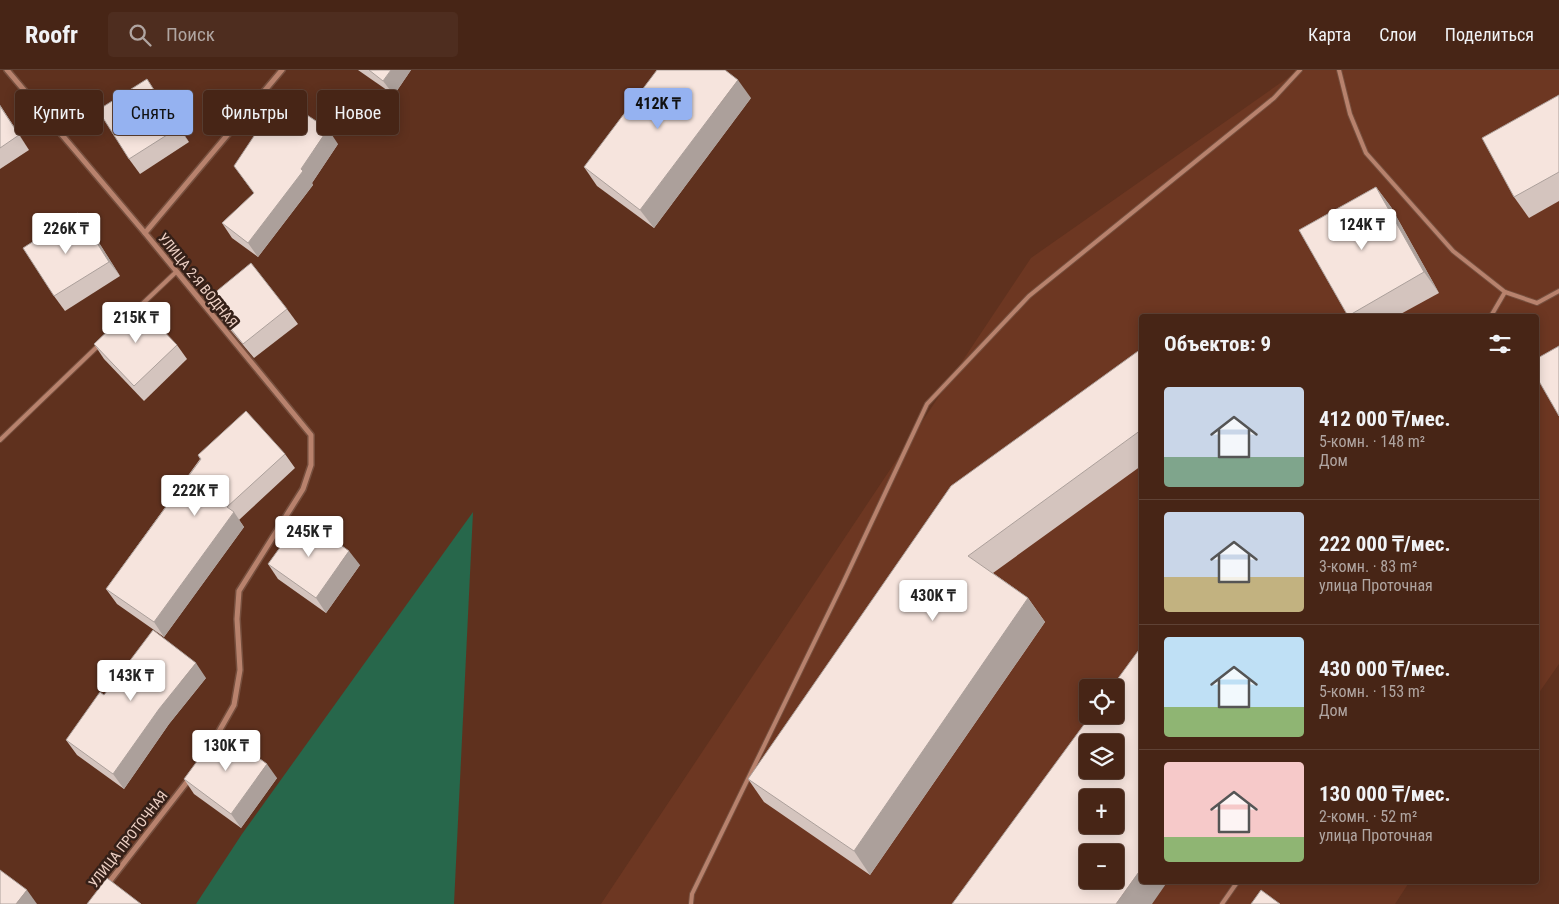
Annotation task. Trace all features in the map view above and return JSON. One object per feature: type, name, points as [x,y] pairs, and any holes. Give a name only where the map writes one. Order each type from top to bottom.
[{"type":"street","points":[[7,70],[145,233]]},
{"type":"street","name":"УЛИЦА 2-Я ВОДНАЯ","points":[[215,739],[234,704],[240,670],[237,619],[239,591],[303,490],[311,465],[311,435],[145,233],[282,70]]},
{"type":"street","name":"УЛИЦА ПРОТОЧНАЯ","points":[[104,888],[195,772]]},
{"type":"lane","points":[[691,904],[692,894],[843,583],[927,404],[1029,296],[1274,98],[1300,70]]},
{"type":"lane","points":[[1339,70],[1350,114],[1366,153],[1453,251],[1505,292],[1538,303],[1559,291]]},
{"type":"lane","points":[[134,312],[176,272]]},
{"type":"lane","points":[[1492,314],[1505,292]]},
{"type":"lane","points":[[0,440],[106,339]]},
{"type":"lane","points":[[1222,904],[1236,884]]},
{"type":"shaded area","points":[[1299,70],[1559,70],[1559,664],[1539,693],[1539,314],[1139,314],[1139,884],[1408,884],[1395,904],[601,904],[1031,258]]},
{"type":"green space","points":[[473,512],[454,904],[196,904],[242,834]]},
{"type":"building","points":[[369,70],[391,70],[383,81]]},
{"type":"building","points":[[657,70],[725,70],[738,80],[640,210],[584,167]]},
{"type":"building","points":[[147,79],[154,90],[130,90]]},
{"type":"building","points":[[1559,95],[1559,172],[1514,197],[1482,138]]},
{"type":"building","points":[[113,101],[113,134],[103,118],[103,107]]},
{"type":"building","points":[[0,106],[15,129],[15,135],[19,135],[0,148]]},
{"type":"building","points":[[307,115],[317,122],[317,135],[324,135],[301,169],[303,171],[248,243],[222,223],[254,193],[234,166],[255,135],[307,135]]},
{"type":"building","points":[[114,135],[167,135],[129,159]]},
{"type":"building","points":[[1376,187],[1424,272],[1351,314],[1347,314],[1299,230]]},
{"type":"building","points":[[78,213],[109,262],[54,296],[23,248]]},
{"type":"building","points":[[251,263],[287,309],[243,344],[207,299]]},
{"type":"building","points":[[137,303],[177,345],[134,386],[94,344]]},
{"type":"building","points":[[1559,346],[1559,416],[1539,381],[1539,357]]},
{"type":"building","points":[[1139,350],[1139,431],[968,556],[1028,598],[854,851],[748,779],[951,486]]},
{"type":"building","points":[[246,411],[285,454],[227,507],[234,512],[154,622],[106,589],[201,459],[198,455]]},
{"type":"building","points":[[302,517],[349,551],[316,598],[268,564]]},
{"type":"building","points":[[153,630],[196,663],[159,709],[113,774],[66,740],[100,692],[104,695]]},
{"type":"building","points":[[1139,650],[1139,872],[1116,904],[952,904],[1084,724],[1124,724],[1124,679],[1118,679]]},
{"type":"building","points":[[220,730],[267,764],[231,814],[184,779]]},
{"type":"building","points":[[0,870],[27,890],[16,904],[0,904]]},
{"type":"building","points":[[107,878],[141,904],[87,904]]},
{"type":"building","points":[[1261,890],[1280,904],[1251,904]]}]
